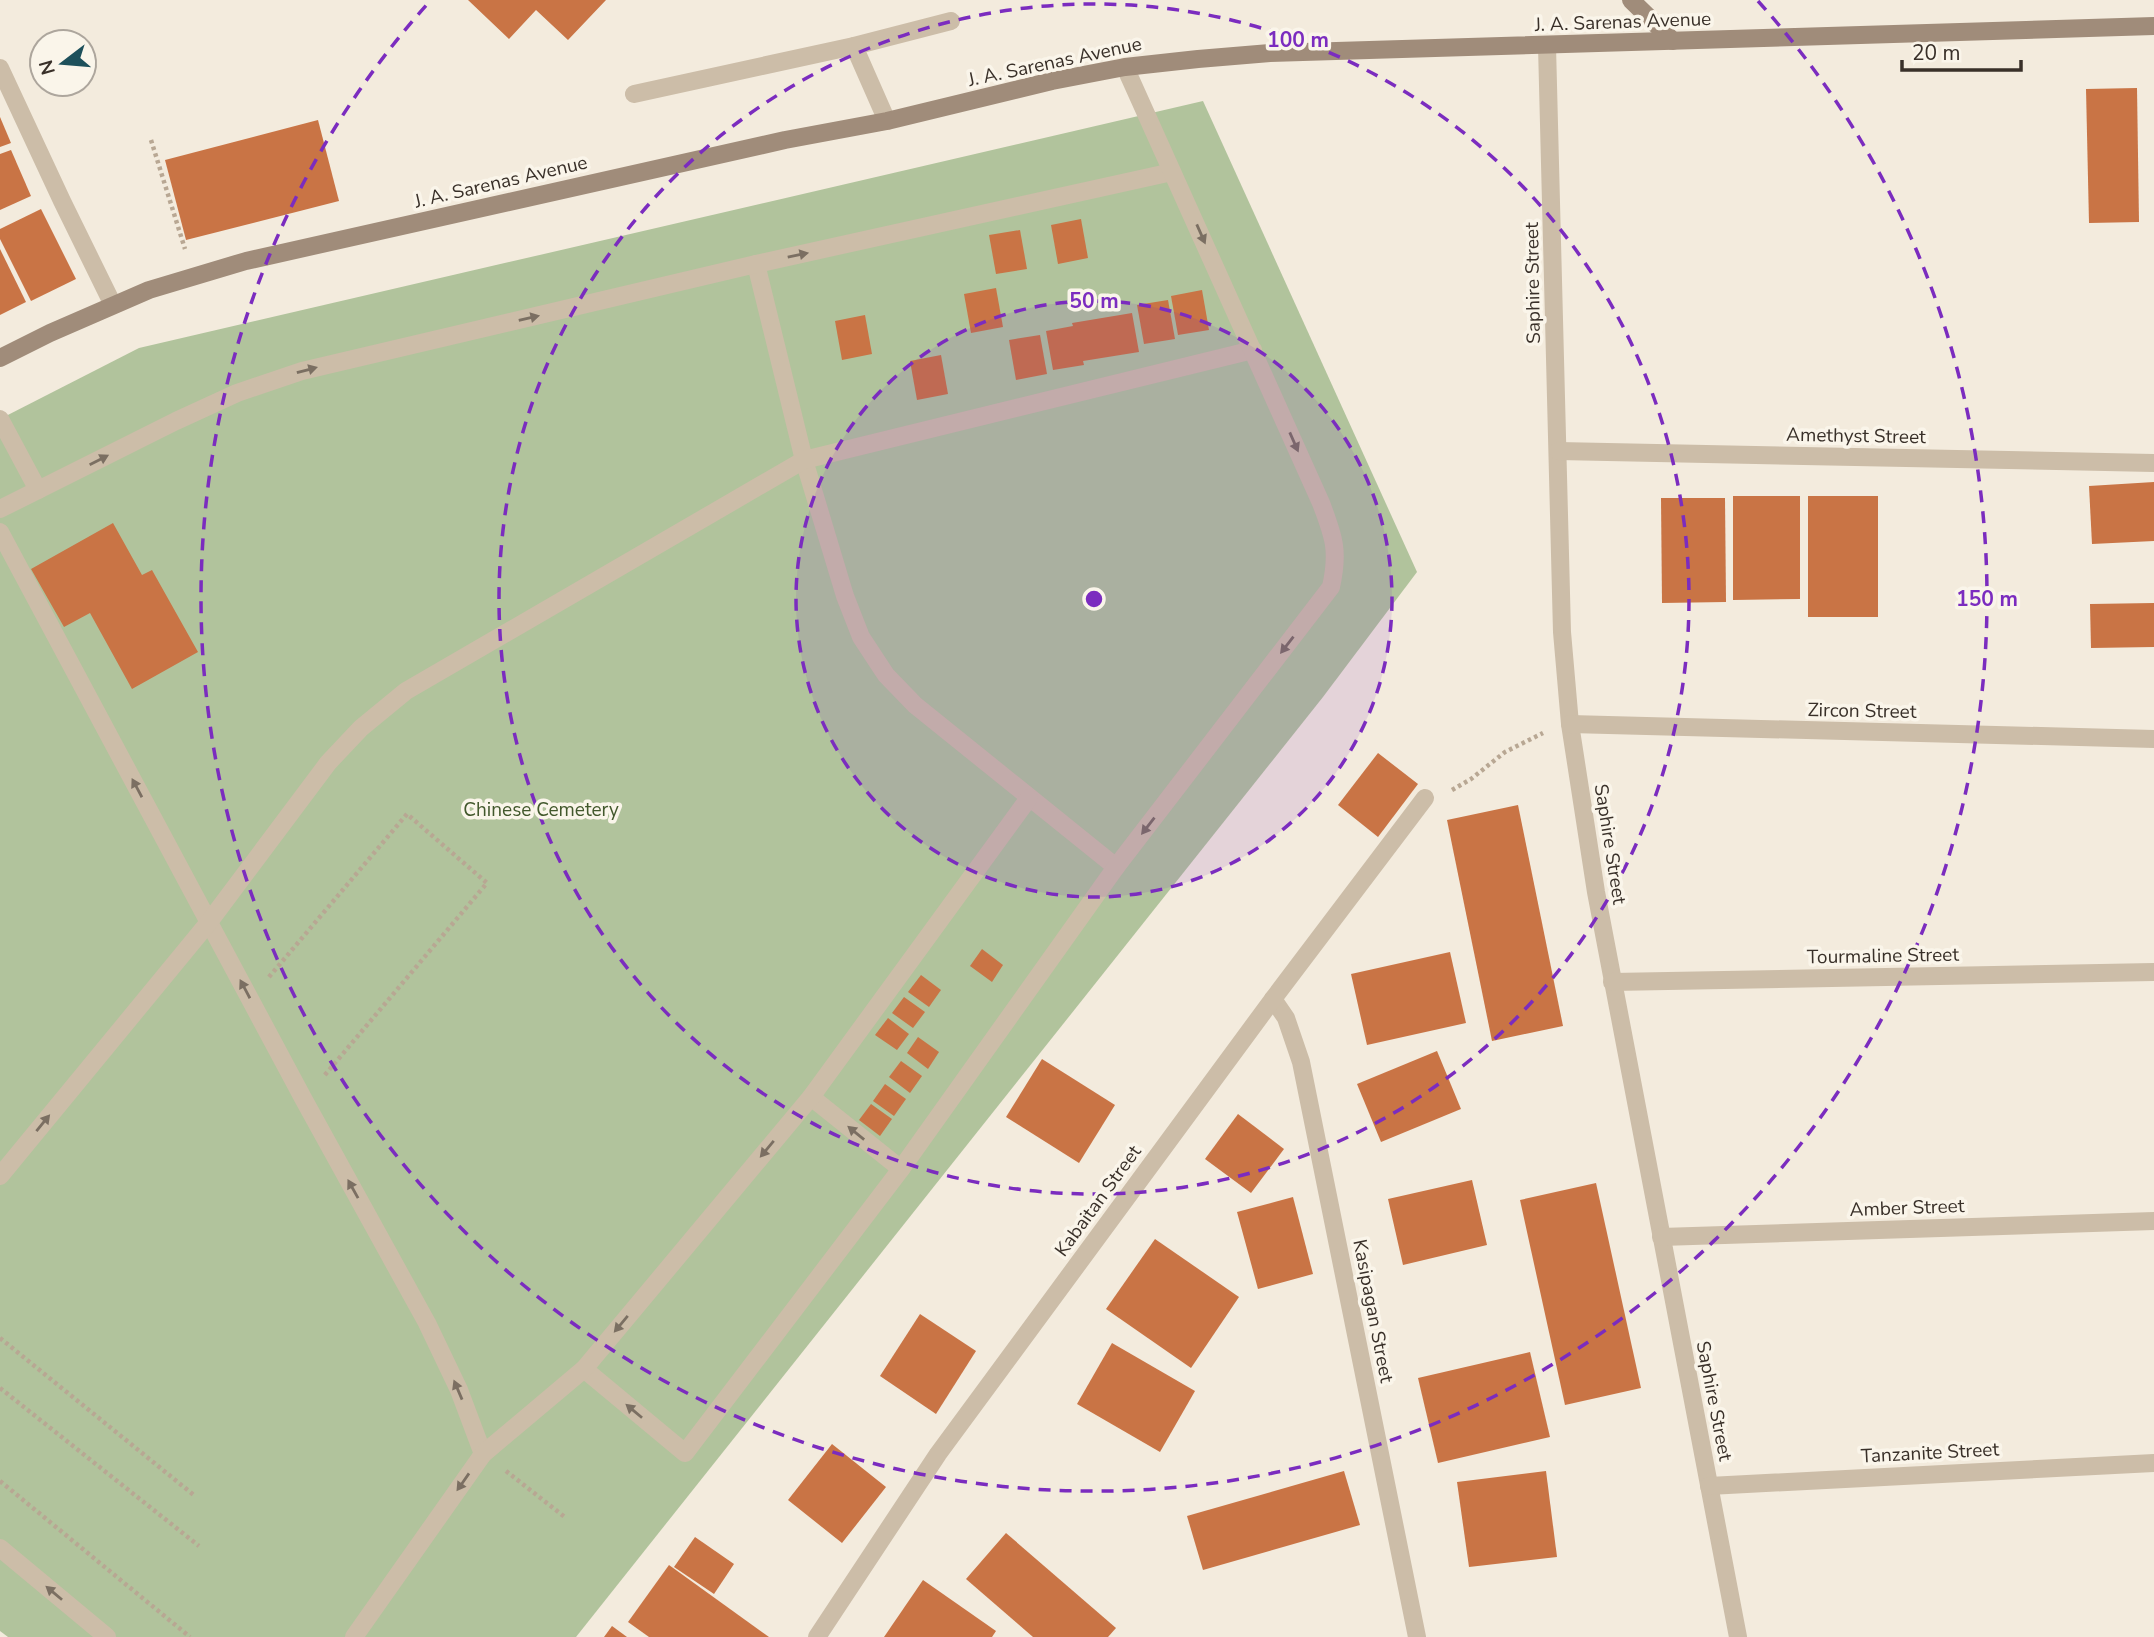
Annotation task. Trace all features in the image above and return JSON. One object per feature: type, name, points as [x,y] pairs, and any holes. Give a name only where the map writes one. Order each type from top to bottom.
[{"type":"main road","points":[[1632,0],[1673,41]]},
{"type":"main road","name":"J. A. Sarenas Avenue","points":[[0,358],[113,305],[193,275],[785,140],[887,121],[1052,81],[1125,67],[1270,53],[2154,26]]},
{"type":"street","points":[[634,94],[854,46],[951,21]]},
{"type":"street","points":[[854,46],[887,121]]},
{"type":"street","name":"Saphire Street","points":[[1547,46],[1562,632],[1570,724],[1612,982],[1738,1637]]},
{"type":"street","points":[[584,1369],[685,1453],[901,1168],[1116,867],[1331,587],[1336,563],[1333,535],[1321,503],[1125,67]]},
{"type":"street","points":[[0,68],[113,305]]},
{"type":"street","points":[[0,509],[237,393],[302,371],[756,264],[1172,172]]},
{"type":"street","points":[[756,264],[804,460],[845,596],[861,637],[886,675],[915,705],[1116,867]]},
{"type":"street","points":[[0,1176],[209,922],[328,763],[361,728],[405,691],[804,460],[1253,351]]},
{"type":"street","points":[[0,419],[38,490]]},
{"type":"street","name":"Amethyst Street","points":[[1558,451],[2154,463]]},
{"type":"street","points":[[0,532],[427,1324],[459,1390],[483,1454]]},
{"type":"street","name":"Zircon Street","points":[[1570,724],[2154,739]]},
{"type":"street","points":[[354,1637],[483,1454],[584,1369],[811,1097],[1029,798]]},
{"type":"street","name":"Kabaitan Street","points":[[817,1637],[938,1454],[1273,999],[1425,798]]},
{"type":"street","name":"Tourmaline Street","points":[[1612,982],[2154,972]]},
{"type":"street","name":"Kasipagan Street","points":[[1273,999],[1286,1018],[1301,1062],[1417,1637]]},
{"type":"street","points":[[811,1097],[901,1168]]},
{"type":"street","name":"Amber Street","points":[[1661,1237],[2154,1221]]},
{"type":"street","name":"Tanzanite Street","points":[[1709,1486],[2154,1463]]},
{"type":"street","points":[[0,1548],[107,1637]]},
{"type":"path","points":[[151,140],[193,275]]},
{"type":"path","points":[[1443,793],[1471,779],[1505,752],[1546,732],[1570,724]]},
{"type":"path","points":[[250,999],[407,814],[488,883],[304,1100]]},
{"type":"path","points":[[0,1338],[195,1496]]},
{"type":"path","points":[[0,1388],[199,1546]]},
{"type":"path","points":[[483,1454],[566,1518]]},
{"type":"path","points":[[0,1481],[190,1637]]},
{"type":"green space","name":"Chinese Cemetery","points":[[1203,101],[1417,572],[1323,697],[576,1637],[8,1637],[0,1631],[0,419],[139,348]]},
{"type":"building","points":[[468,0],[606,0],[568,40],[536,10],[509,39]]},
{"type":"building","points":[[2137,88],[2139,222],[2089,223],[2086,89]]},
{"type":"building","points":[[0,117],[11,143],[0,147]]},
{"type":"building","points":[[318,120],[339,201],[186,240],[165,160]]},
{"type":"building","points":[[11,150],[31,196],[0,210],[0,154]]},
{"type":"building","points":[[41,209],[76,279],[31,301],[0,239],[0,229]]},
{"type":"building","points":[[1081,219],[1088,258],[1058,264],[1051,225]]},
{"type":"building","points":[[1020,230],[1027,269],[996,274],[989,235]]},
{"type":"building","points":[[0,249],[26,302],[0,315]]},
{"type":"building","points":[[996,288],[1003,327],[971,333],[964,294]]},
{"type":"building","points":[[1202,290],[1209,330],[1178,335],[1171,296]]},
{"type":"building","points":[[1168,300],[1175,339],[1144,344],[1137,305]]},
{"type":"building","points":[[1132,313],[1139,352],[1083,361],[1084,365],[1053,370],[1046,331],[1073,326],[1072,323]]},
{"type":"building","points":[[865,315],[872,354],[842,360],[835,321]]},
{"type":"building","points":[[1040,335],[1047,374],[1016,380],[1009,340]]},
{"type":"building","points":[[941,355],[948,394],[917,400],[910,361]]},
{"type":"building","points":[[2154,482],[2154,541],[2092,544],[2089,486]]},
{"type":"building","points":[[1733,496],[1800,496],[1800,599],[1733,600]]},
{"type":"building","points":[[1808,496],[1878,496],[1878,617],[1808,617]]},
{"type":"building","points":[[1661,498],[1725,498],[1726,602],[1662,603]]},
{"type":"building","points":[[113,523],[142,575],[152,570],[198,652],[132,689],[90,613],[64,627],[31,569]]},
{"type":"building","points":[[2154,603],[2154,647],[2091,648],[2090,604]]},
{"type":"building","points":[[1378,753],[1418,784],[1378,837],[1338,805]]},
{"type":"building","points":[[1518,805],[1563,1026],[1492,1041],[1447,820]]},
{"type":"building","points":[[982,949],[1003,965],[992,982],[970,966]]},
{"type":"building","points":[[1450,952],[1466,1023],[1367,1045],[1351,974]]},
{"type":"building","points":[[921,975],[941,990],[929,1007],[908,992]]},
{"type":"building","points":[[904,997],[925,1012],[913,1028],[892,1013]]},
{"type":"building","points":[[888,1018],[909,1034],[897,1050],[875,1035]]},
{"type":"building","points":[[918,1037],[939,1052],[928,1069],[907,1053]]},
{"type":"building","points":[[1437,1051],[1461,1109],[1381,1142],[1357,1084]]},
{"type":"building","points":[[1042,1059],[1115,1105],[1079,1163],[1006,1117]]},
{"type":"building","points":[[901,1061],[922,1076],[910,1093],[889,1077]]},
{"type":"building","points":[[885,1084],[906,1099],[894,1116],[873,1101]]},
{"type":"building","points":[[871,1104],[892,1119],[880,1136],[859,1120]]},
{"type":"building","points":[[1238,1114],[1284,1149],[1251,1193],[1205,1159]]},
{"type":"building","points":[[1472,1180],[1487,1245],[1403,1265],[1388,1199]]},
{"type":"building","points":[[1596,1183],[1641,1388],[1565,1405],[1520,1200]]},
{"type":"building","points":[[1293,1197],[1313,1274],[1258,1289],[1237,1212]]},
{"type":"building","points":[[1155,1239],[1239,1297],[1191,1368],[1106,1309]]},
{"type":"building","points":[[920,1314],[976,1351],[936,1414],[880,1376]]},
{"type":"building","points":[[1112,1343],[1195,1391],[1160,1452],[1077,1404]]},
{"type":"building","points":[[1530,1352],[1550,1437],[1438,1463],[1418,1378]]},
{"type":"building","points":[[832,1444],[886,1487],[842,1543],[788,1500]]},
{"type":"building","points":[[1344,1471],[1360,1525],[1203,1570],[1187,1516]]},
{"type":"building","points":[[1546,1471],[1557,1557],[1469,1567],[1457,1482]]},
{"type":"building","points":[[1006,1533],[1116,1628],[1108,1637],[1033,1637],[966,1579]]},
{"type":"building","points":[[695,1537],[734,1564],[714,1594],[674,1567]]},
{"type":"building","points":[[669,1565],[769,1637],[649,1637],[628,1622]]},
{"type":"building","points":[[923,1580],[996,1631],[992,1637],[884,1637]]},
{"type":"building","points":[[612,1626],[627,1637],[604,1637]]}]
